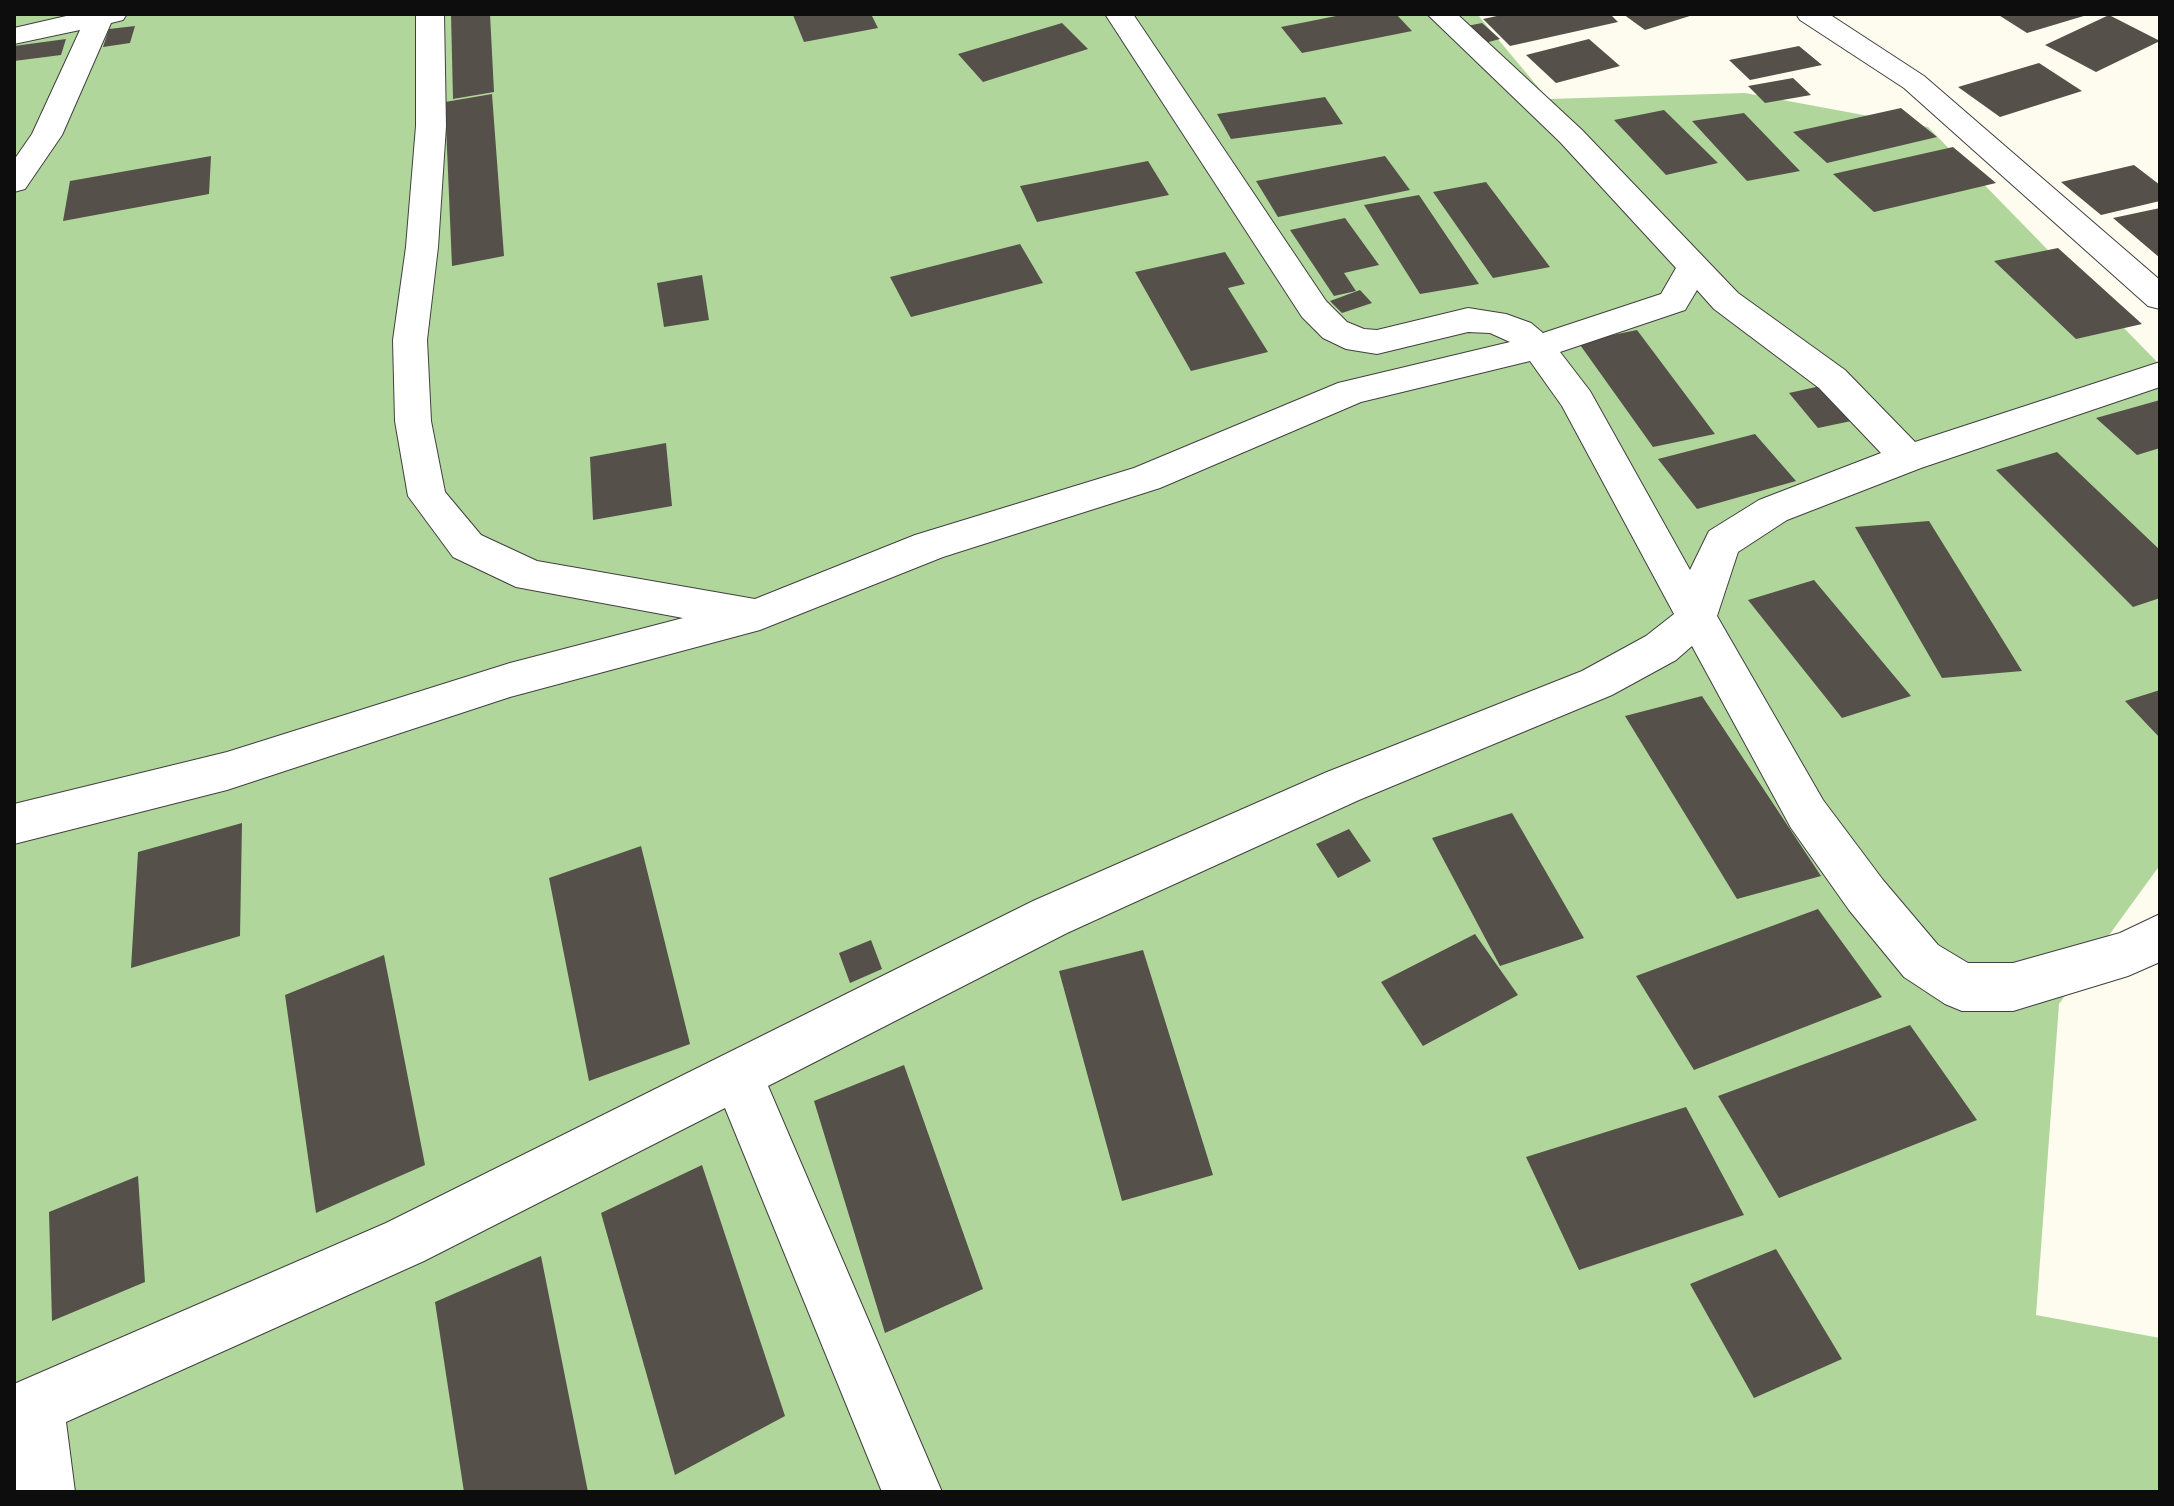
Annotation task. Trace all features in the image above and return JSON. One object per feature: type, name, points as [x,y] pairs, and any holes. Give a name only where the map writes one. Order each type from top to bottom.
[{"type":"street","points":[[430,14],[431,126],[422,247],[410,340],[413,421],[427,496],[467,546],[530,576],[760,614]]},
{"type":"street","points":[[1119,14],[1314,309],[1335,330],[1358,341],[1377,342],[1468,320],[1494,322],[1519,331],[1538,347],[1577,400],[1807,814],[1866,895],[1921,961],[1962,987],[2013,987],[2128,953],[2160,937]]},
{"type":"street","points":[[1441,14],[1571,136],[1726,301],[1832,379],[1908,458]]},
{"type":"street","points":[[1810,14],[1914,82],[2160,298]]},
{"type":"street","points":[[14,36],[107,16]]},
{"type":"street","points":[[14,182],[47,135],[107,16]]},
{"type":"street","points":[[14,824],[227,771],[510,680],[760,614],[929,546],[1147,478],[1351,392],[1538,347],[1673,302],[1694,265]]},
{"type":"street","points":[[45,1492],[24,1410],[405,1242],[1064,910],[1343,786],[1597,683],[1661,648],[1696,619],[1710,570],[1723,542],[1773,510],[1908,458],[2160,374]]},
{"type":"street","points":[[737,1074],[912,1492]]},
{"type":"green space","points":[[14,14],[1477,14],[1548,99],[1745,93],[1928,127],[2160,365],[2160,865],[2059,1004],[2036,1315],[2160,1338],[2160,1492],[14,1492]]},
{"type":"building","points":[[451,14],[490,14],[494,92],[453,99]]},
{"type":"building","points":[[871,14],[878,28],[804,42],[793,15]]},
{"type":"building","points":[[1346,14],[1396,14],[1412,31],[1302,53],[1281,27]]},
{"type":"building","points":[[1506,14],[1610,14],[1618,22],[1510,46],[1483,19]]},
{"type":"building","points":[[1623,14],[1693,14],[1693,15],[1645,30]]},
{"type":"building","points":[[1997,14],[2087,14],[2087,15],[2027,33]]},
{"type":"building","points":[[2109,15],[2160,41],[2096,72],[2045,45]]},
{"type":"building","points":[[1062,23],[1088,49],[983,82],[958,54]]},
{"type":"building","points":[[1482,23],[1500,39],[1485,43],[1467,26]]},
{"type":"building","points":[[135,26],[130,43],[103,47],[109,29]]},
{"type":"building","points":[[66,39],[61,55],[14,61],[14,46]]},
{"type":"building","points":[[1589,39],[1620,66],[1556,83],[1526,55]]},
{"type":"building","points":[[1799,46],[1822,65],[1750,80],[1729,60]]},
{"type":"building","points":[[2039,63],[2082,91],[2000,117],[1958,87]]},
{"type":"building","points":[[1793,78],[1811,95],[1765,103],[1748,86]]},
{"type":"building","points":[[492,94],[504,256],[452,266],[445,102]]},
{"type":"building","points":[[1325,97],[1343,124],[1231,139],[1217,114]]},
{"type":"building","points":[[1901,108],[1937,137],[1827,163],[1793,132]]},
{"type":"building","points":[[1664,110],[1718,163],[1666,175],[1614,120]]},
{"type":"building","points":[[1744,113],[1800,171],[1747,181],[1692,121]]},
{"type":"building","points":[[1953,147],[1996,183],[1874,212],[1833,174]]},
{"type":"building","points":[[211,156],[209,194],[63,221],[70,181]]},
{"type":"building","points":[[1385,156],[1410,190],[1278,217],[1256,181]]},
{"type":"building","points":[[1148,161],[1169,195],[1037,222],[1020,186]]},
{"type":"building","points":[[2134,165],[2160,185],[2160,201],[2101,215],[2061,182]]},
{"type":"building","points":[[1486,182],[1550,267],[1493,278],[1433,192]]},
{"type":"building","points":[[1419,195],[1479,284],[1420,294],[1364,205]]},
{"type":"building","points":[[2160,208],[2160,258],[2113,218]]},
{"type":"building","points":[[1345,218],[1379,265],[1344,273],[1356,291],[1334,296],[1290,230]]},
{"type":"building","points":[[1020,244],[1043,283],[911,317],[890,277]]},
{"type":"building","points":[[2058,248],[2142,324],[2076,339],[1994,261]]},
{"type":"building","points":[[1225,252],[1245,284],[1228,288],[1268,352],[1191,371],[1135,272]]},
{"type":"building","points":[[702,275],[709,320],[664,327],[657,283]]},
{"type":"building","points":[[1360,290],[1372,303],[1342,313],[1330,301]]},
{"type":"building","points":[[1637,330],[1715,434],[1653,447],[1578,342]]},
{"type":"building","points":[[1825,385],[1856,420],[1818,428],[1789,393]]},
{"type":"building","points":[[2160,400],[2160,448],[2137,455],[2096,418]]},
{"type":"building","points":[[1755,434],[1796,481],[1697,509],[1658,459]]},
{"type":"building","points":[[666,443],[672,506],[593,520],[590,457]]},
{"type":"building","points":[[2057,452],[2160,550],[2160,598],[2133,607],[1996,470]]},
{"type":"building","points":[[1929,521],[2022,671],[1942,678],[1855,527]]},
{"type":"building","points":[[1814,580],[1911,696],[1842,718],[1748,600]]},
{"type":"building","points":[[2160,690],[2160,738],[2125,701]]},
{"type":"building","points":[[1702,696],[1821,876],[1737,899],[1625,716]]},
{"type":"building","points":[[1512,813],[1584,938],[1500,966],[1432,838]]},
{"type":"building","points":[[242,823],[240,936],[131,968],[138,852]]},
{"type":"building","points":[[1349,829],[1371,861],[1338,878],[1316,844]]},
{"type":"building","points":[[641,846],[690,1044],[589,1081],[549,878]]},
{"type":"building","points":[[1818,909],[1882,997],[1694,1070],[1636,976]]},
{"type":"building","points":[[1475,934],[1518,995],[1423,1046],[1381,982]]},
{"type":"building","points":[[871,940],[882,969],[850,983],[839,953]]},
{"type":"building","points":[[1143,950],[1213,1175],[1122,1201],[1059,971]]},
{"type":"building","points":[[384,955],[425,1165],[316,1213],[285,995]]},
{"type":"building","points":[[1910,1025],[1977,1120],[1779,1198],[1718,1096]]},
{"type":"building","points":[[904,1065],[983,1289],[885,1333],[814,1101]]},
{"type":"building","points":[[1686,1107],[1744,1215],[1579,1270],[1526,1157]]},
{"type":"building","points":[[702,1165],[785,1416],[675,1475],[601,1213]]},
{"type":"building","points":[[138,1176],[145,1282],[52,1321],[49,1212]]},
{"type":"building","points":[[1776,1249],[1842,1359],[1754,1398],[1690,1284]]},
{"type":"building","points":[[541,1256],[588,1492],[464,1492],[435,1302]]}]
